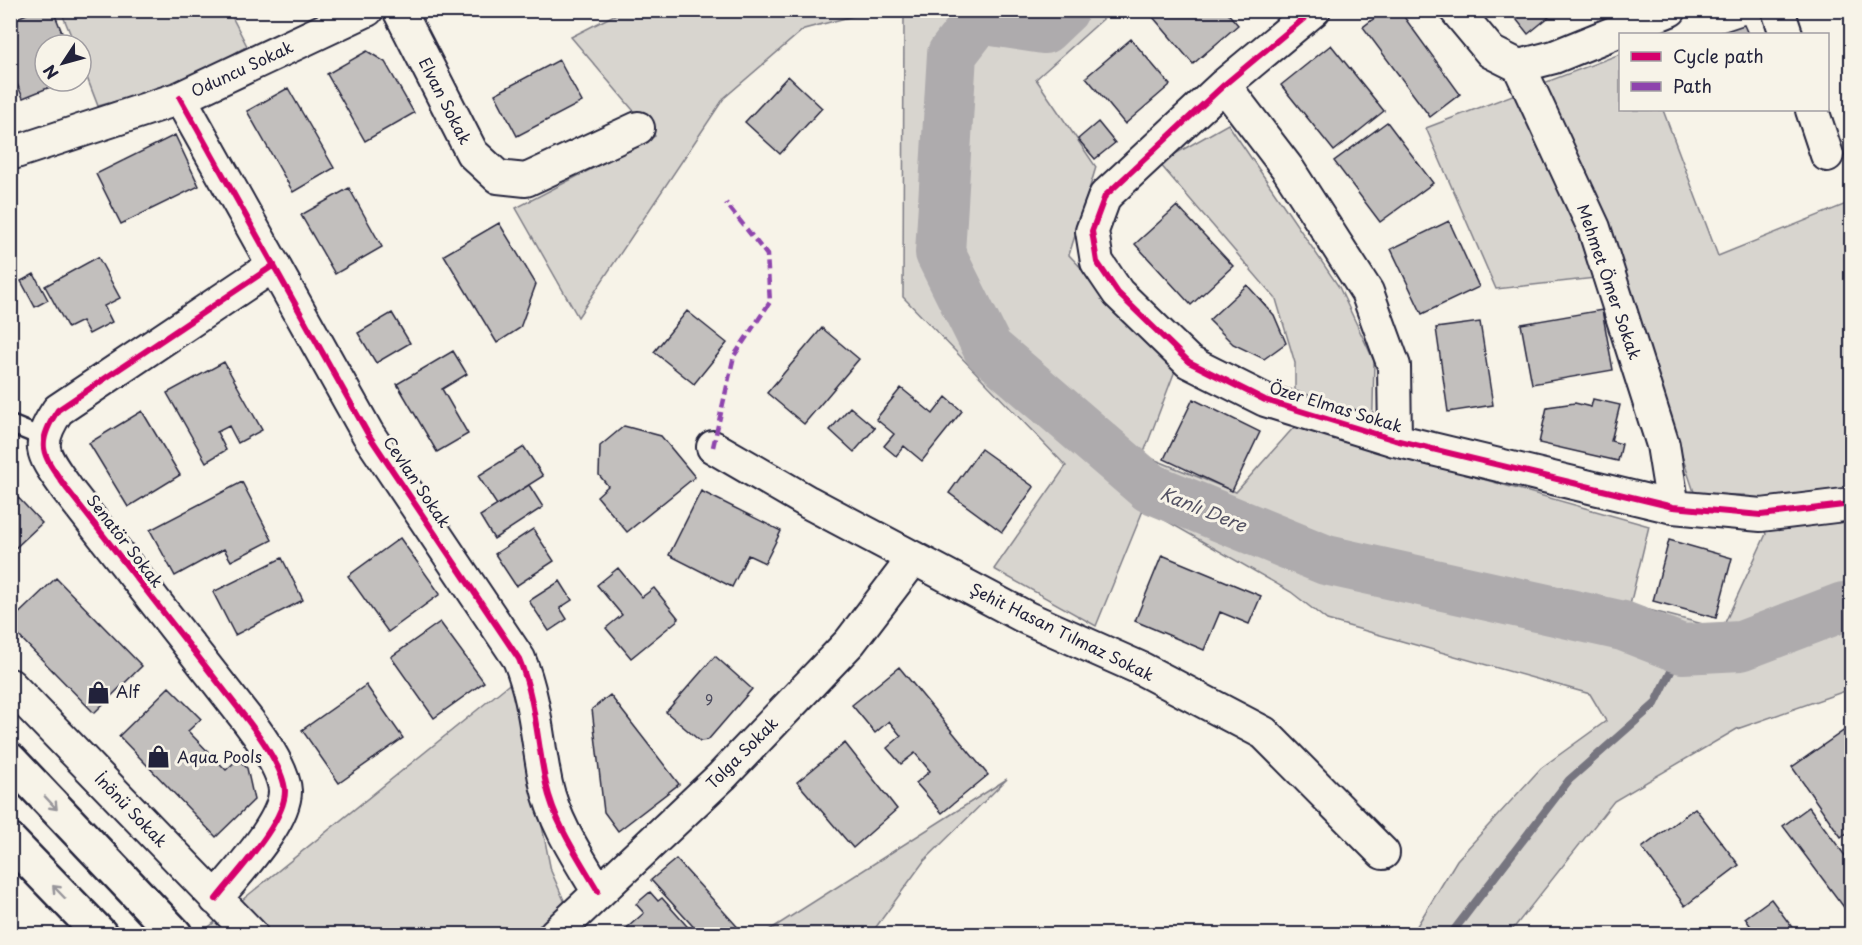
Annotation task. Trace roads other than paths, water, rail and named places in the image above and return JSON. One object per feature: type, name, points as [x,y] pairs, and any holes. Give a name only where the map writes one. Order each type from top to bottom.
[{"type":"highway","points":[[10,760],[175,934]]},
{"type":"highway","points":[[10,841],[100,934]]},
{"type":"street","name":"Oduncu Sokak","points":[[10,154],[180,98],[367,10]]},
{"type":"street","name":"Elvan Sokak","points":[[399,10],[472,153],[498,177],[526,180],[638,129]]},
{"type":"street","name":"Özer Elmas Sokak","points":[[1314,10],[1224,85],[1105,196],[1092,231],[1097,262],[1119,293],[1189,362],[1265,400],[1395,440],[1673,507],[1761,515],[1851,504]]},
{"type":"street","points":[[1455,10],[1491,52],[1519,66],[1554,57],[1670,10]]},
{"type":"street","points":[[1778,10],[1786,33]]},
{"type":"street","name":"Mehmet Ömer Sokak","points":[[1519,66],[1594,228],[1663,445],[1673,507]]},
{"type":"street","points":[[1224,85],[1288,169],[1367,292],[1394,366],[1395,440]]},
{"type":"street","name":"Cevlan Sokak","points":[[180,98],[369,434],[519,659],[530,685],[546,785],[556,815],[598,891]]},
{"type":"street","points":[[1812,111],[1827,155]]},
{"type":"street","points":[[44,438],[45,429],[58,410],[274,265]]},
{"type":"street","name":"Senatör Sokak","points":[[44,438],[43,446],[50,465],[249,722],[267,747],[285,790],[279,815],[216,898]]},
{"type":"street","name":"Şehit Hasan Tılmaz Sokak","points":[[713,447],[1027,618],[1142,669],[1264,733],[1383,853]]},
{"type":"street","name":"Tolga Sokak","points":[[555,934],[722,776],[850,642],[914,558]]},
{"type":"street","name":"İnönü Sokak","points":[[10,685],[251,934]]},
{"type":"lane","points":[[10,424],[44,438]]},
{"type":"waterway","name":"Kanlı Dere","points":[[1064,10],[1044,29],[979,19],[952,54],[940,253],[988,349],[1150,488],[1326,560],[1623,626],[1682,649],[1741,646],[1843,607],[1852,609]]},
{"type":"waterway","points":[[1451,934],[1569,780],[1655,704],[1682,649]]},
{"type":"place","name":"Alf","points":[[98,692]]},
{"type":"place","name":"Aqua Pools","points":[[159,757]]}]
